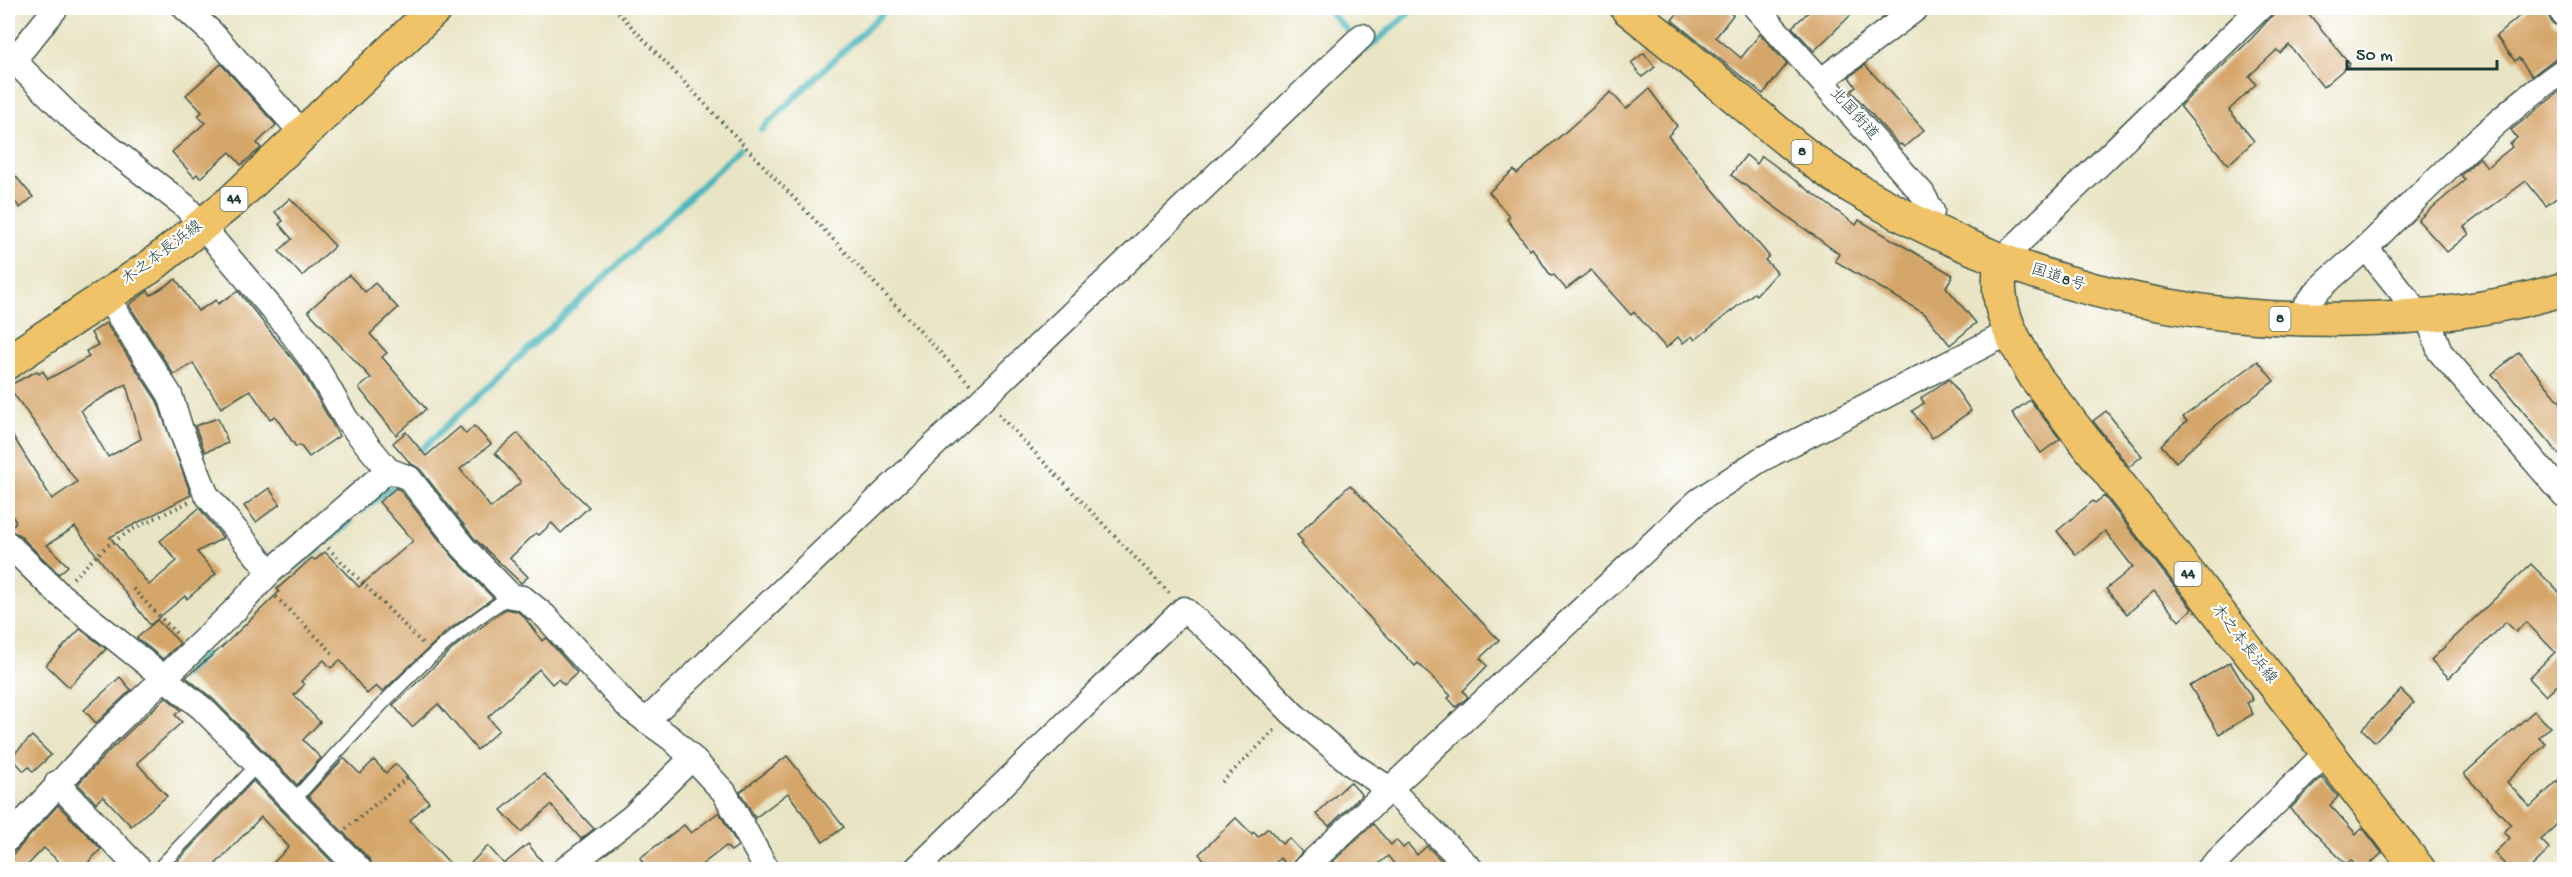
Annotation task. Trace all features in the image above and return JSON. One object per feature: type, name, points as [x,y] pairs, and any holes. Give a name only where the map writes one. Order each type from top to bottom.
[{"type":"main road","name":"木之本長浜線","points":[[8,362],[150,267],[232,201],[436,8]]},
{"type":"main road","name":"国道8号","points":[[1628,8],[1814,161],[1852,186],[1927,229],[2001,260],[2088,289],[2140,302],[2203,313],[2297,320],[2423,315],[2497,306],[2565,289]]},
{"type":"main road","name":"木之本長浜線","points":[[2001,260],[1997,284],[2010,333],[2036,378],[2419,870]]},
{"type":"street","points":[[56,8],[10,58],[73,119],[185,206],[284,323],[314,363],[346,419],[388,470],[409,478],[463,547],[511,596],[523,598],[545,616],[629,708],[672,739],[692,758],[724,792],[767,870]]},
{"type":"street","points":[[185,8],[211,32],[303,134]]},
{"type":"street","name":"北国街道","points":[[1756,8],[1922,193],[1932,212],[1927,229]]},
{"type":"street","points":[[1822,80],[1917,8]]},
{"type":"street","points":[[2001,260],[2260,8]]},
{"type":"street","points":[[2559,8],[2565,15]]},
{"type":"street","points":[[646,721],[1362,36]]},
{"type":"street","points":[[2297,320],[2305,304],[2314,295],[2485,133],[2530,94],[2565,70]]},
{"type":"street","points":[[2366,248],[2423,315],[2440,352],[2565,495]]},
{"type":"street","points":[[106,296],[170,394],[182,433],[206,494],[265,577]]},
{"type":"street","points":[[1303,870],[1698,501],[1760,460],[2010,333]]},
{"type":"street","points":[[8,839],[62,788],[162,677],[265,577],[388,470]]},
{"type":"street","points":[[8,544],[58,593],[203,709],[360,870]]},
{"type":"street","points":[[915,870],[1184,609],[1236,655],[1292,713],[1354,766],[1390,789],[1472,870]]},
{"type":"street","points":[[2208,870],[2327,752]]},
{"type":"street","points":[[564,870],[632,817],[692,758]]},
{"type":"street","points":[[62,788],[140,870]]},
{"type":"lane","points":[[293,801],[382,705],[477,616],[511,596]]},
{"type":"lane","points":[[157,870],[257,765]]},
{"type":"path","points":[[614,8],[1184,609]]},
{"type":"path","points":[[58,593],[107,546],[133,530],[206,494]]},
{"type":"path","points":[[315,535],[435,656]]},
{"type":"path","points":[[265,577],[334,654]]},
{"type":"path","points":[[133,589],[192,650]]},
{"type":"path","points":[[1222,782],[1292,713]]},
{"type":"path","points":[[332,841],[409,776]]},
{"type":"building","points":[[1682,8],[1724,8],[1733,15],[1716,37],[1741,58],[1760,34],[1787,64],[1763,94],[1672,20]]},
{"type":"building","points":[[1813,8],[1858,8],[1814,51],[1792,27]]},
{"type":"building","points":[[2279,8],[2304,8],[2350,64],[2323,87],[2289,45],[2280,53],[2277,50],[2249,76],[2256,84],[2229,110],[2254,141],[2228,165],[2180,106],[2252,38]]},
{"type":"building","points":[[2529,8],[2545,8],[2552,23],[2565,29],[2565,56],[2556,58],[2532,76],[2519,58],[2515,61],[2496,36]]},
{"type":"building","points":[[1644,53],[1655,67],[1642,77],[1631,63]]},
{"type":"building","points":[[221,64],[276,125],[257,143],[261,148],[241,165],[230,152],[200,178],[197,174],[194,177],[172,152],[205,123],[198,116],[202,112],[186,95]]},
{"type":"building","points":[[1865,65],[1924,130],[1904,147],[1899,145],[1851,91],[1856,87],[1849,77]]},
{"type":"building","points":[[2565,87],[2565,191],[2546,206],[2526,181],[2464,227],[2469,234],[2447,252],[2418,220],[2465,180],[2461,175],[2477,160],[2480,158],[2487,167],[2512,147],[2510,144],[2517,138],[2511,130]]},
{"type":"building","points":[[1649,89],[1677,126],[1668,136],[1769,256],[1765,260],[1777,272],[1756,295],[1754,293],[1695,340],[1692,336],[1683,343],[1678,337],[1666,348],[1634,312],[1631,315],[1591,270],[1566,289],[1554,275],[1551,276],[1532,248],[1530,250],[1507,219],[1510,217],[1489,192],[1514,170],[1517,174],[1611,92],[1626,109]]},
{"type":"building","points":[[1746,155],[1757,164],[1762,156],[1856,225],[1859,220],[1953,275],[1946,287],[1976,323],[1950,345],[1925,314],[1835,261],[1839,254],[1731,175]]},
{"type":"building","points":[[8,167],[33,197],[20,208],[8,193]]},
{"type":"building","points":[[290,198],[335,246],[302,276],[279,251],[292,239],[279,224],[283,221],[275,212]]},
{"type":"building","points":[[349,275],[365,292],[375,283],[398,308],[370,334],[387,353],[382,357],[426,409],[396,435],[359,388],[371,378],[308,311]]},
{"type":"building","points":[[176,279],[198,311],[216,300],[218,304],[238,291],[302,371],[339,436],[309,457],[300,445],[296,447],[275,416],[270,419],[250,390],[221,408],[193,363],[174,375],[129,305],[148,291],[151,295]]},
{"type":"building","points":[[106,323],[157,401],[191,495],[110,537],[149,585],[177,561],[160,541],[199,508],[223,538],[197,552],[216,574],[187,599],[185,596],[150,625],[75,527],[47,545],[68,566],[59,574],[18,534],[8,530],[16,522],[8,508],[8,490],[14,486],[8,476],[8,428],[52,499],[77,482],[8,386],[37,371],[39,374],[43,371],[48,379],[89,357],[86,351],[98,345],[91,333]],"holes":[[[126,384],[141,439],[108,457],[81,410]]]},
{"type":"building","points":[[2519,352],[2565,408],[2565,462],[2492,374]]},
{"type":"building","points":[[2258,361],[2274,381],[2215,426],[2176,462],[2161,445],[2187,421],[2183,417]]},
{"type":"building","points":[[1949,379],[1971,411],[1932,438],[1912,411],[1924,403],[1921,398]]},
{"type":"building","points":[[2030,400],[2060,439],[2041,453],[2012,413]]},
{"type":"building","points":[[2106,411],[2142,456],[2129,467],[2093,421]]},
{"type":"building","points":[[218,418],[228,443],[205,452],[195,426]]},
{"type":"building","points":[[474,426],[491,444],[460,469],[491,508],[521,482],[495,453],[518,433],[539,459],[589,507],[561,533],[552,523],[539,535],[536,533],[510,558],[528,577],[521,583],[474,538],[420,469],[410,463],[393,443],[406,432],[426,456],[460,427],[466,434]]},
{"type":"building","points":[[1350,485],[1499,640],[1480,658],[1487,666],[1463,691],[1468,697],[1456,707],[1448,698],[1451,696],[1418,663],[1415,666],[1301,544],[1303,542],[1297,535]]},
{"type":"building","points":[[269,488],[280,504],[256,522],[244,506]]},
{"type":"building","points":[[396,488],[400,490],[453,557],[493,598],[446,632],[382,692],[376,686],[367,694],[340,660],[331,668],[324,660],[301,681],[304,685],[294,695],[320,722],[303,740],[321,758],[297,785],[213,699],[186,677],[221,648],[279,592],[277,589],[312,558],[315,560],[325,552],[359,587],[413,541],[379,502]]},
{"type":"building","points":[[2104,496],[2192,609],[2179,621],[2154,591],[2127,614],[2106,589],[2133,567],[2105,531],[2076,555],[2057,531],[2093,501],[2095,503]]},
{"type":"building","points":[[2531,564],[2565,598],[2565,678],[2546,696],[2529,678],[2555,652],[2526,622],[2516,632],[2506,622],[2449,678],[2431,660]]},
{"type":"building","points":[[506,609],[517,611],[525,618],[542,641],[546,638],[577,673],[564,685],[558,679],[552,684],[539,669],[488,717],[499,730],[477,750],[438,704],[412,727],[393,705],[457,645]]},
{"type":"building","points":[[157,620],[180,643],[163,659],[137,638]]},
{"type":"building","points":[[80,629],[106,649],[69,687],[46,665]]},
{"type":"building","points":[[2230,662],[2253,700],[2247,703],[2253,714],[2219,734],[2190,686]]},
{"type":"building","points":[[120,677],[131,690],[96,723],[84,710]]},
{"type":"building","points":[[2401,690],[2414,703],[2375,742],[2362,729]]},
{"type":"building","points":[[166,697],[181,710],[175,715],[182,722],[137,763],[167,796],[131,826],[103,796],[96,803],[78,784]]},
{"type":"building","points":[[2534,711],[2550,727],[2539,737],[2546,744],[2507,782],[2530,807],[2565,774],[2565,816],[2541,840],[2550,849],[2528,870],[2510,870],[2494,853],[2510,838],[2504,832],[2511,825],[2464,774]]},
{"type":"building","points":[[32,736],[51,755],[33,772],[29,767],[24,771],[11,757]]},
{"type":"building","points":[[787,756],[844,827],[823,842],[788,793],[755,818],[740,792]]},
{"type":"building","points":[[344,758],[360,774],[374,760],[386,773],[396,764],[429,802],[410,820],[456,870],[374,870],[370,860],[308,796]]},
{"type":"building","points":[[544,774],[594,829],[581,839],[551,805],[521,832],[501,810]]},
{"type":"building","points":[[2322,777],[2338,797],[2330,805],[2356,834],[2363,828],[2382,853],[2364,870],[2359,870],[2351,860],[2346,864],[2290,809]]},
{"type":"building","points":[[253,781],[340,870],[266,870],[289,847],[261,817],[210,870],[169,870]]},
{"type":"building","points":[[1350,782],[1362,795],[1329,826],[1316,814]]},
{"type":"building","points":[[58,805],[101,849],[81,870],[68,870],[44,848],[23,870],[8,870],[8,860]]},
{"type":"building","points":[[719,812],[738,846],[731,851],[726,846],[695,870],[648,870],[640,858],[684,825],[691,833]]},
{"type":"building","points":[[1236,818],[1252,834],[1254,832],[1258,837],[1268,828],[1282,844],[1289,838],[1302,852],[1289,868],[1280,858],[1268,870],[1214,870],[1199,854]]},
{"type":"building","points":[[1373,824],[1391,845],[1396,840],[1403,848],[1408,844],[1417,855],[1427,846],[1451,870],[1399,870],[1388,856],[1371,870],[1324,870]]},
{"type":"building","points":[[528,844],[549,870],[464,870],[488,846],[504,864]]},
{"type":"waterway","points":[[761,130],[888,8]]},
{"type":"waterway","points":[[1326,8],[1347,30]]},
{"type":"waterway","points":[[1365,51],[1415,8]]},
{"type":"waterway","points":[[419,452],[740,149]]},
{"type":"waterway","points":[[362,511],[398,482]]},
{"type":"waterway","points":[[328,541],[350,522]]},
{"type":"waterway","points":[[280,578],[320,548]]},
{"type":"waterway","points":[[185,675],[205,654]]},
{"type":"waterway","points":[[8,854],[15,846]]}]
